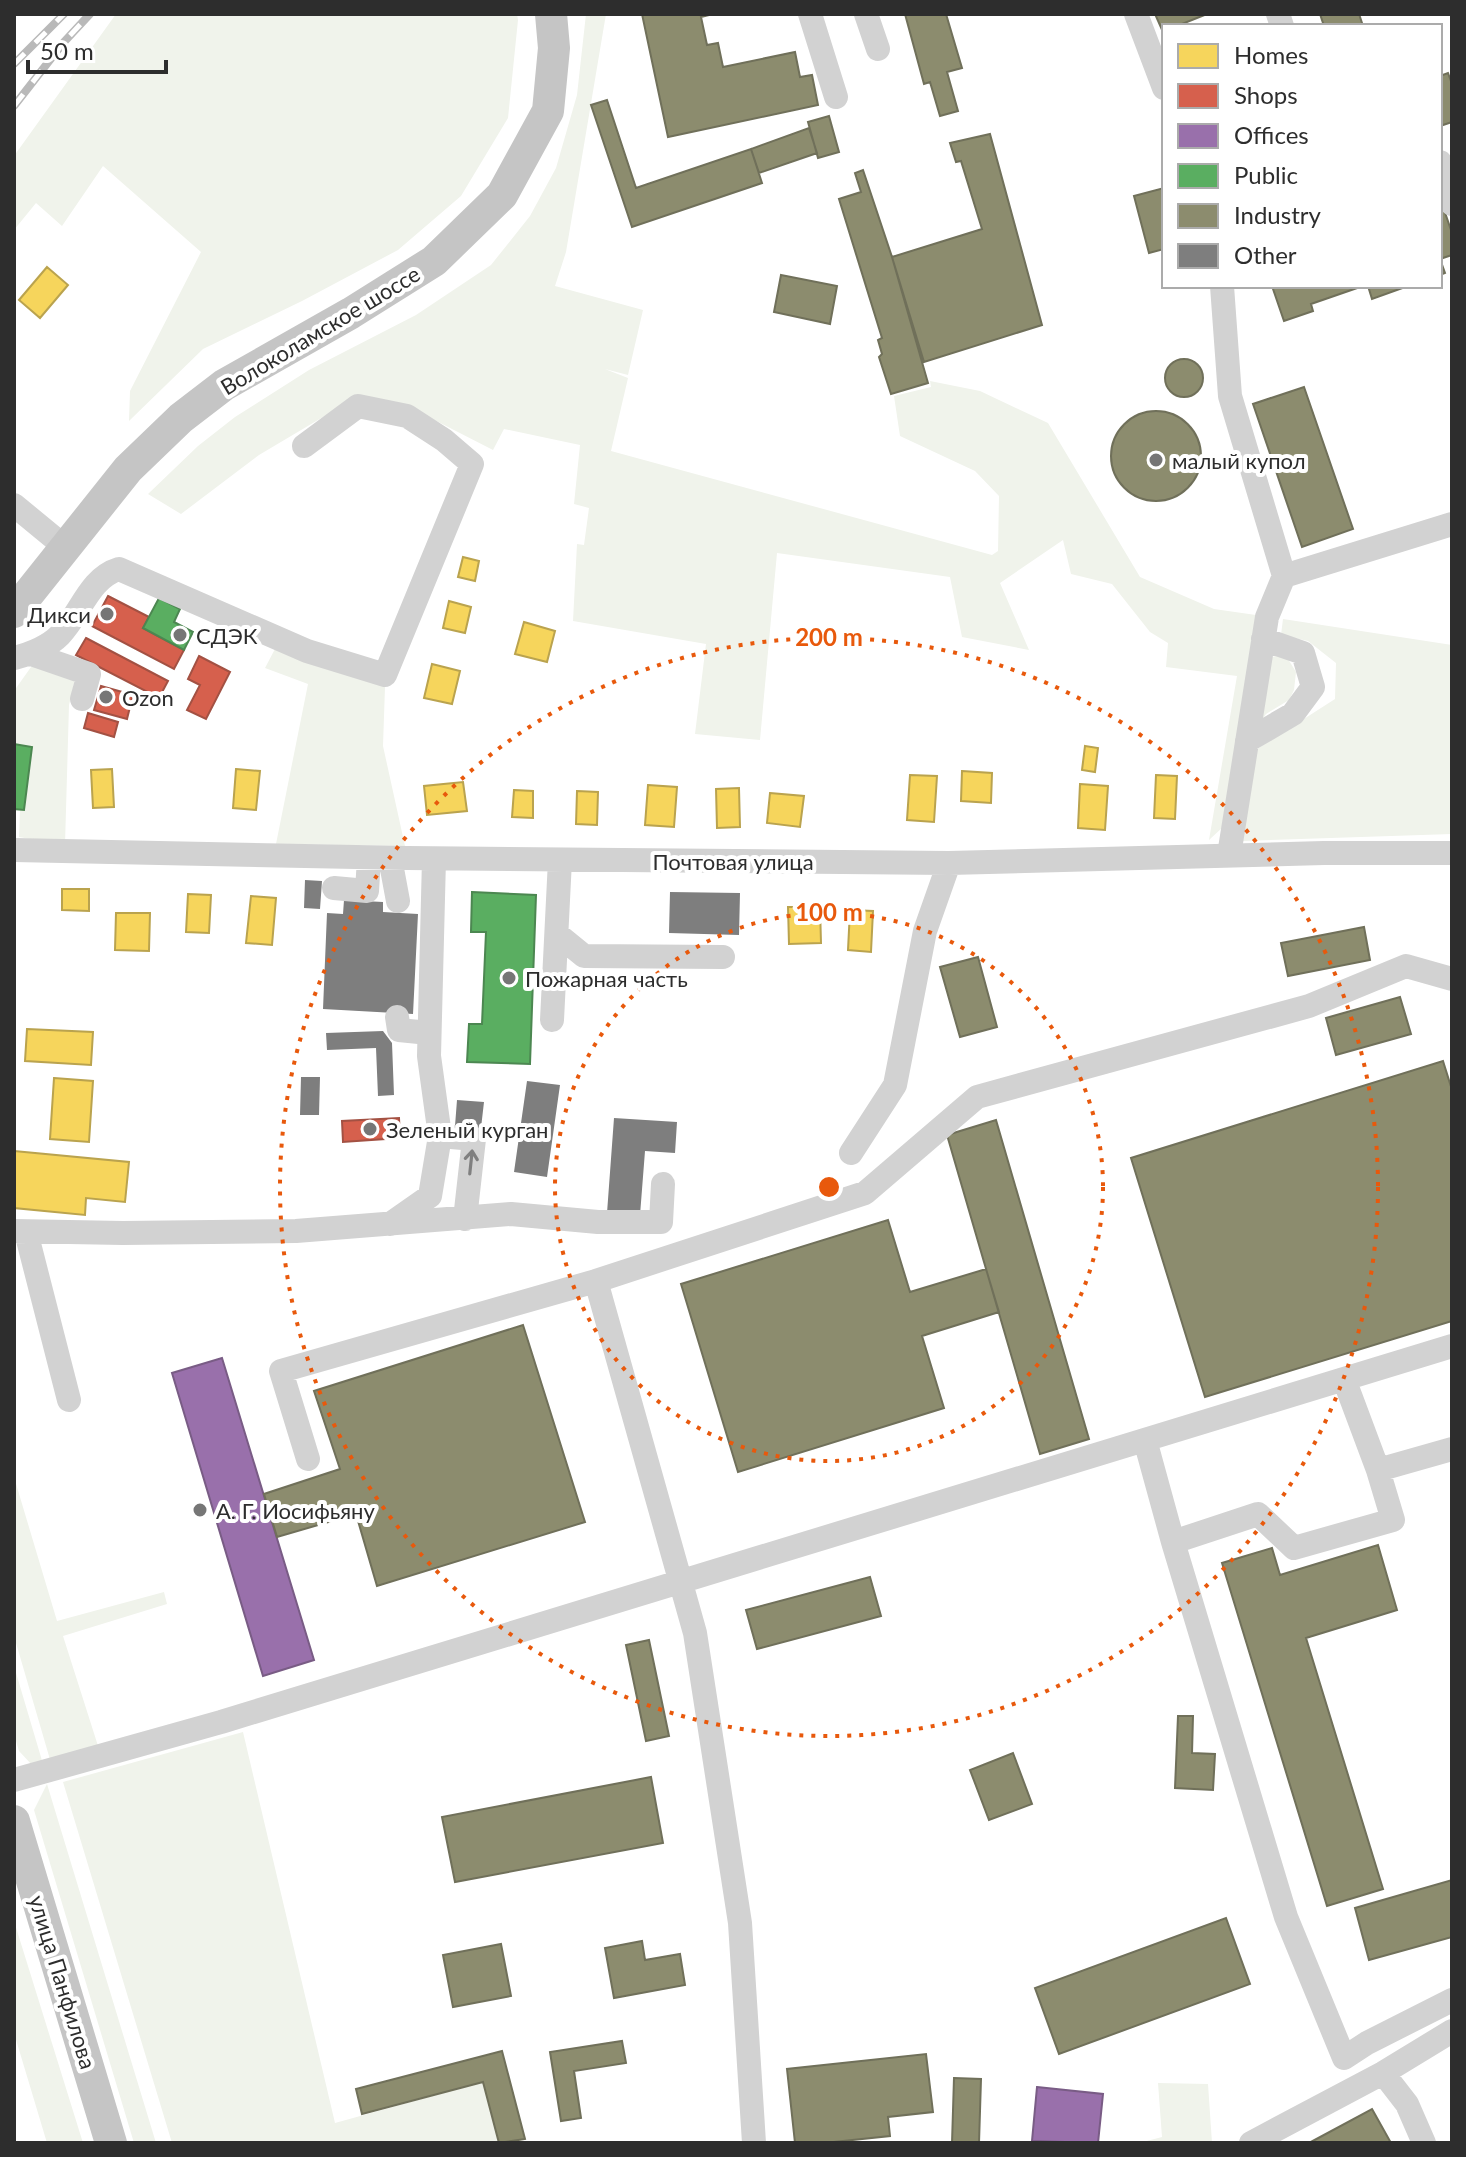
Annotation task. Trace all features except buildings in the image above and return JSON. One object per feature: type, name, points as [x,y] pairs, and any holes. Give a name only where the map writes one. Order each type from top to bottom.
[{"type":"main road","name":"Волоколамское шоссе","points":[[14,612],[128,469],[181,418],[224,385],[351,313],[434,261],[502,195],[548,111],[554,48],[551,14]]},
{"type":"main road","name":"улица Панфилова","points":[[14,1821],[111,2143]]},
{"type":"street","points":[[810,14],[836,97]]},
{"type":"street","points":[[866,14],[878,49]]},
{"type":"street","points":[[1136,14],[1162,83]]},
{"type":"street","points":[[1442,169],[1452,204]]},
{"type":"street","points":[[1222,288],[1230,396],[1284,576],[1267,617],[1229,855]]},
{"type":"street","points":[[22,656],[59,636],[104,573],[119,569],[307,651],[385,675],[472,464],[444,440],[407,416],[358,406],[304,446]]},
{"type":"street","points":[[14,505],[65,547]]},
{"type":"street","points":[[1284,576],[1452,524]]},
{"type":"street","points":[[1247,741],[1293,714],[1313,687],[1303,653],[1263,639]]},
{"type":"street","points":[[22,656],[89,674],[82,699]]},
{"type":"street","name":"Почтовая улица","points":[[14,850],[434,859],[949,863],[1229,855],[1452,853]]},
{"type":"street","points":[[334,888],[367,891],[380,858]]},
{"type":"street","points":[[380,858],[398,901]]},
{"type":"street","points":[[389,1225],[430,1196],[440,1136],[429,1056],[434,859]]},
{"type":"street","points":[[552,1020],[560,860]]},
{"type":"street","points":[[851,1153],[895,1085],[925,931],[949,863]]},
{"type":"street","points":[[557,934],[584,956],[723,957]]},
{"type":"street","points":[[308,1459],[281,1371],[596,1281],[865,1193],[977,1097],[1309,1006],[1406,966],[1452,979]]},
{"type":"street","points":[[397,1017],[399,1030],[429,1033]]},
{"type":"street","points":[[440,1136],[474,1139],[465,1219]]},
{"type":"street","points":[[69,1400],[20,1232],[296,1231],[511,1214],[598,1222],[661,1222],[663,1184]]},
{"type":"street","points":[[596,1281],[695,1633],[740,1923],[754,2143]]},
{"type":"street","points":[[14,1780],[221,1722],[1452,1346]]},
{"type":"street","points":[[1173,1542],[1258,1514],[1294,1548],[1393,1520],[1344,1379]]},
{"type":"street","points":[[1145,1440],[1286,1917],[1344,2058],[1452,2000]]},
{"type":"street","points":[[1378,1470],[1452,1449]]},
{"type":"street","points":[[1251,2143],[1383,2073],[1452,2031]]},
{"type":"street","points":[[1383,2073],[1407,2104],[1424,2143]]},
{"type":"shaded area","points":[[116,14],[517,14],[518,20],[508,118],[461,196],[398,250],[203,349],[129,421],[130,391],[201,252],[103,166],[62,226],[36,203],[14,230],[14,156]]},
{"type":"shaded area","points":[[586,14],[606,14],[566,252],[555,286],[643,310],[628,375],[605,369],[628,378],[611,451],[992,555],[998,551],[999,496],[975,471],[900,436],[894,396],[931,387],[930,381],[980,391],[1048,423],[1140,577],[1214,609],[1256,615],[1223,827],[1209,840],[1237,676],[1166,667],[1168,643],[1150,632],[1112,584],[1071,574],[1063,540],[1000,583],[1029,650],[962,637],[950,577],[777,553],[760,740],[695,734],[706,644],[573,621],[577,544],[584,545],[589,508],[574,504],[580,445],[504,429],[493,450],[411,408],[355,398],[259,455],[181,514],[148,494],[198,446],[235,417],[309,370],[416,315],[491,265],[530,216],[556,168],[577,95]]},
{"type":"shaded area","points":[[1283,619],[1452,645],[1452,834],[1243,841],[1251,753],[1335,699],[1336,663],[1308,641],[1281,635]]},
{"type":"shaded area","points":[[276,647],[385,687],[383,746],[405,846],[276,844],[308,684],[265,668]]},
{"type":"shaded area","points":[[1278,655],[1288,659],[1296,672],[1294,690],[1289,700],[1266,714],[1255,731],[1267,659]]},
{"type":"shaded area","points":[[36,660],[76,675],[69,705],[65,845],[19,837],[20,810],[24,810],[32,748],[14,744],[14,691]]},
{"type":"shaded area","points":[[14,1477],[57,1621],[164,1592],[167,1604],[63,1636],[99,1749],[51,1763],[14,1636]]},
{"type":"shaded area","points":[[14,1666],[43,1764],[32,1765],[19,1751],[14,1734]]},
{"type":"shaded area","points":[[243,1732],[335,2123],[483,2082],[499,2143],[172,2143],[63,1782]]},
{"type":"shaded area","points":[[47,1784],[156,2143],[134,2143],[34,1810]]},
{"type":"shaded area","points":[[14,1921],[83,2143],[47,2143],[14,2033]]},
{"type":"shaded area","points":[[1158,2083],[1208,2084],[1212,2143],[1139,2143],[1162,2137]]},
{"type":"railway","points":[[14,64],[64,14]]},
{"type":"railway","points":[[14,106],[90,14]]},
{"type":"place","name":"малый купол","points":[[1156,460]]},
{"type":"place","name":"Дикси","points":[[107,614]]},
{"type":"place","name":"СДЭК","points":[[180,635]]},
{"type":"place","name":"Ozon","points":[[106,697]]},
{"type":"place","name":"Пожарная часть","points":[[509,978]]},
{"type":"place","name":"Зеленый курган","points":[[370,1129]]},
{"type":"place","name":"А. Г. Иосифьяну","points":[[200,1510]]}]
